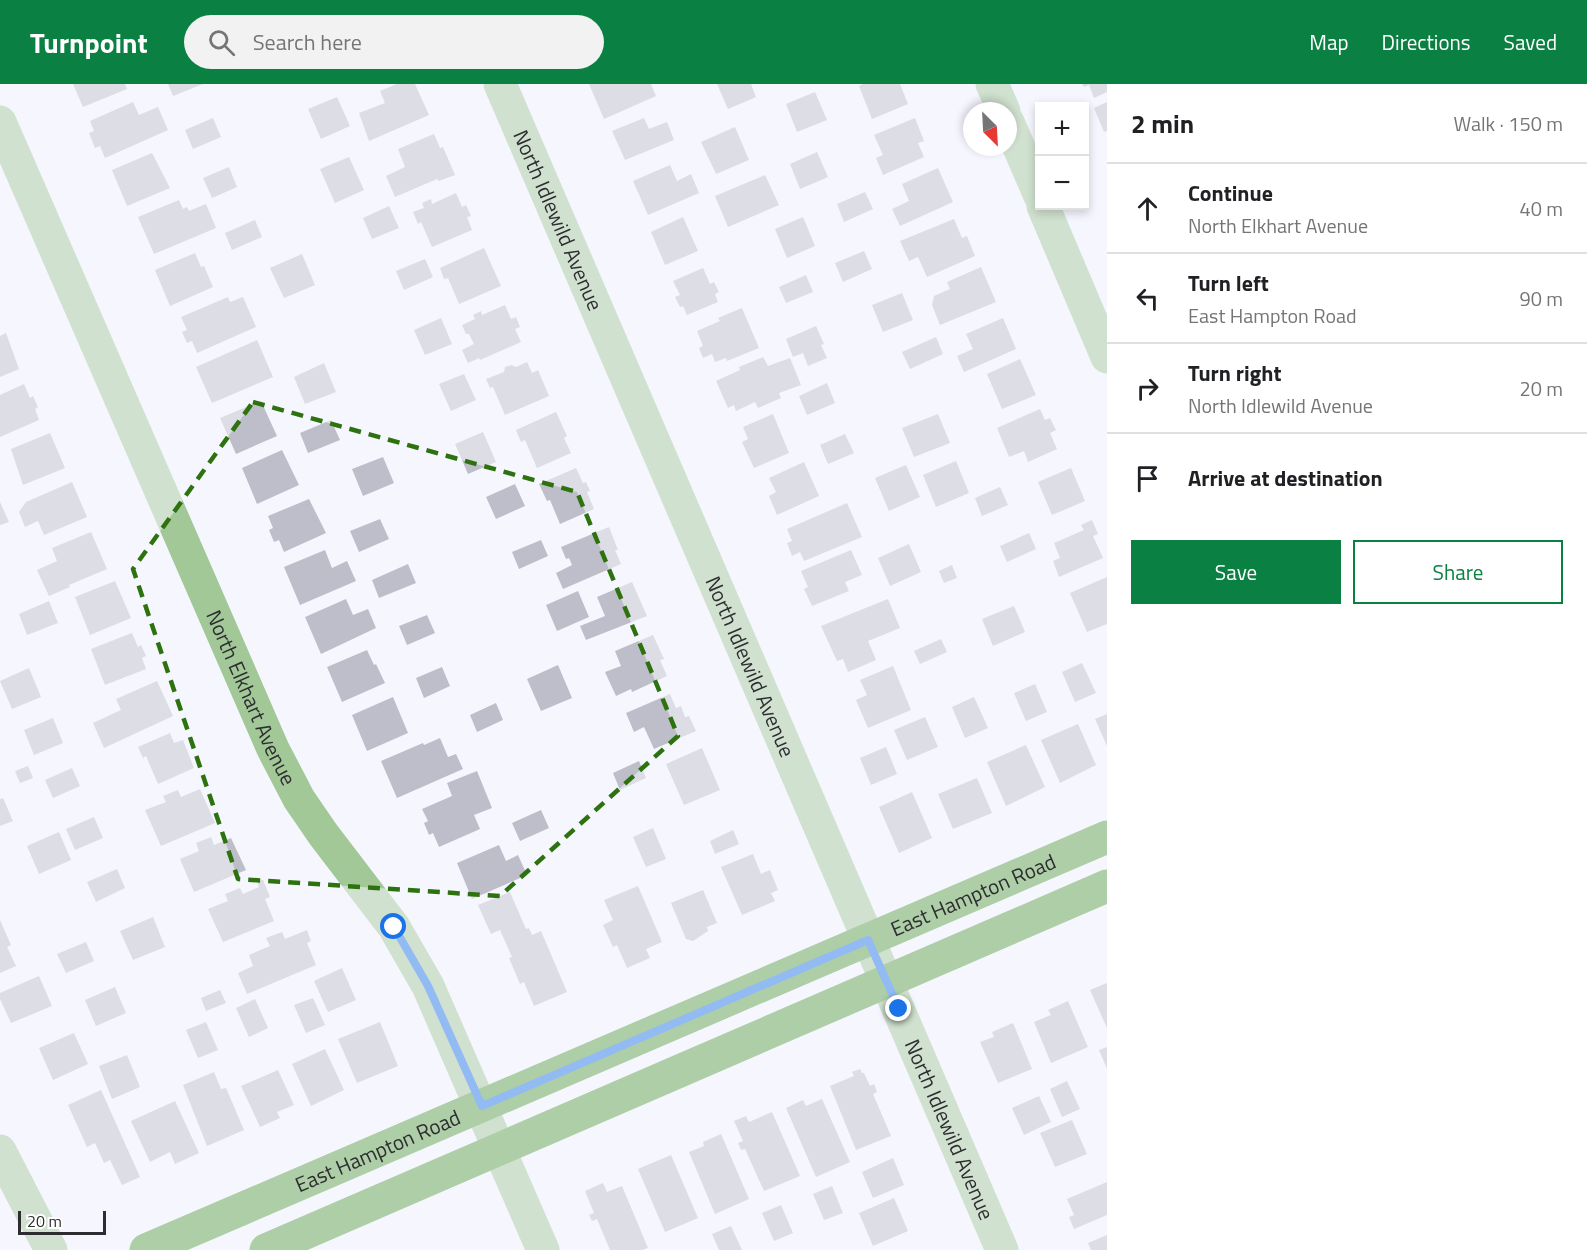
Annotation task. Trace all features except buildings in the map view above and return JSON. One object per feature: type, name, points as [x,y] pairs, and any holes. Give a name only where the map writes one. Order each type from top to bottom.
[{"type":"main road","name":"East Hampton Road","points":[[146,1250],[1107,837]]},
{"type":"main road","name":"East Hampton Road","points":[[266,1250],[1107,886]]},
{"type":"street","name":"North Idlewild Avenue","points":[[500,84],[1002,1250]]},
{"type":"street","points":[[992,84],[1000,102]]},
{"type":"street","name":"North Elkhart Avenue","points":[[0,122],[273,749],[299,799],[394,927],[428,986],[543,1250]]},
{"type":"street","points":[[1017,143],[1035,184]]},
{"type":"street","points":[[1045,210],[1107,357]]},
{"type":"street","points":[[0,1151],[51,1250]]},
{"type":"highlighted area","points":[[253,402],[577,492],[678,736],[500,896],[238,879],[133,569]]},
{"type":"route","points":[[394,927],[428,986],[482,1106],[868,940],[899,1009]]}]
